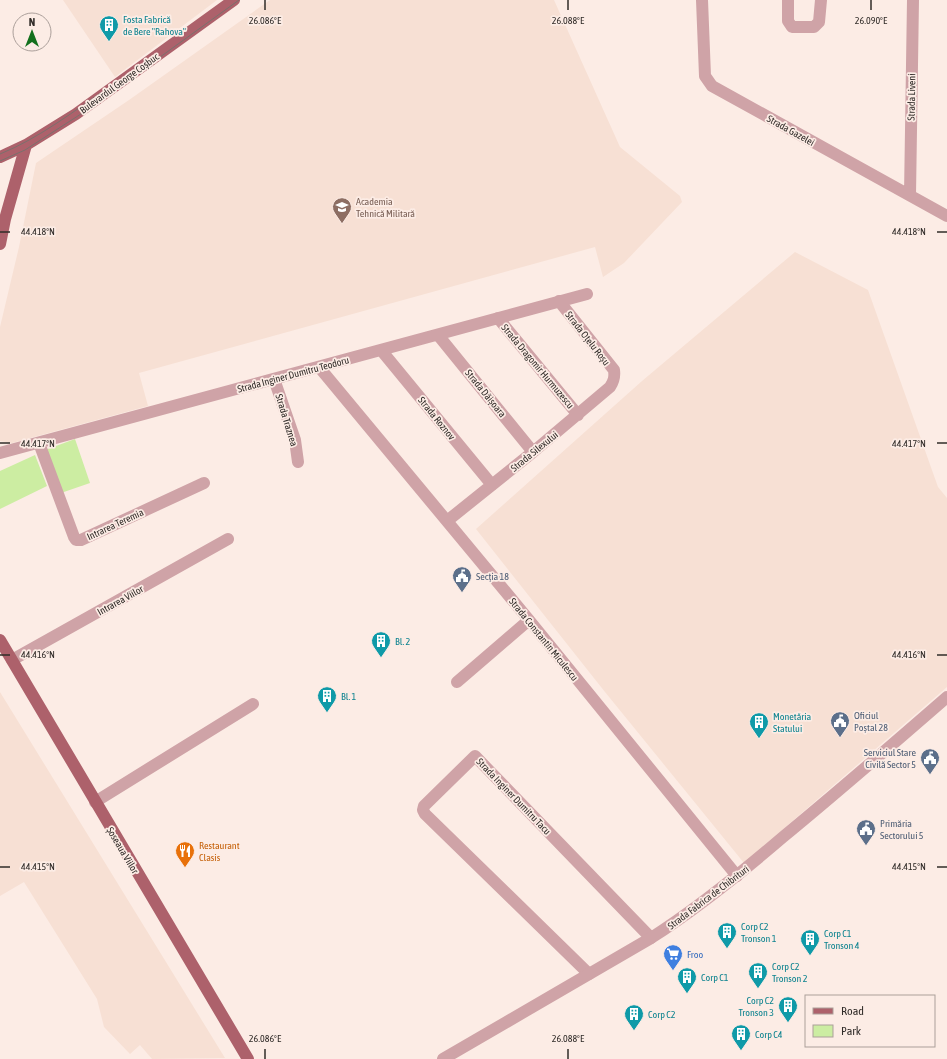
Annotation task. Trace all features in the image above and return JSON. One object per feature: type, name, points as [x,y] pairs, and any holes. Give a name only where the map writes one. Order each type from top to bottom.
[{"type":"main road","name":"Bulevardul George Coșbuc","points":[[0,157],[26,145],[76,114],[234,0]]},
{"type":"main road","points":[[0,244],[5,219],[26,145]]},
{"type":"main road","points":[[0,202],[5,219]]},
{"type":"main road","name":"Șoseaua Viilor","points":[[0,640],[248,1059]]},
{"type":"street","name":"Strada Gazelei","points":[[702,0],[705,76],[712,86],[947,216]]},
{"type":"street","points":[[788,0],[788,21],[792,27],[814,27],[819,22],[821,0]]},
{"type":"street","name":"Strada Liveni","points":[[910,195],[913,0]]},
{"type":"street","name":"Strada Inginer Dumitru Teodoru","points":[[0,453],[586,294]]},
{"type":"street","name":"Strada Oțelu Roșu","points":[[559,301],[614,370],[615,376]]},
{"type":"street","name":"Strada Dragomir Hurmuzescu","points":[[498,318],[578,415]]},
{"type":"street","name":"Strada Dăișoara","points":[[438,335],[533,452]]},
{"type":"street","name":"Strada Roznov","points":[[382,350],[492,485]]},
{"type":"street","name":"Strada Constantin Miculescu","points":[[319,367],[529,620],[737,876]]},
{"type":"street","name":"Strada Silexului","points":[[447,522],[578,415],[610,387],[615,376]]},
{"type":"street","name":"Strada Traznea","points":[[274,379],[295,440],[298,462]]},
{"type":"street","name":"Intrarea Teremia","points":[[39,443],[76,540],[81,540],[204,483]]},
{"type":"street","name":"Intrarea Viilor","points":[[12,660],[228,539]]},
{"type":"street","points":[[458,682],[529,620]]},
{"type":"street","name":"Strada Fabrica de Chibrituri","points":[[443,1059],[678,921],[737,876],[857,776],[947,697]]},
{"type":"street","points":[[95,802],[253,704]]},
{"type":"street","name":"Strada Inginer Dumitru Tacu","points":[[589,974],[425,814],[423,810],[424,806],[475,756],[651,938]]},
{"type":"shaded area","points":[[63,0],[217,0],[115,77]]},
{"type":"shaded area","name":"Academia Tehnică Militară","points":[[270,0],[554,0],[620,147],[680,196],[682,202],[624,263],[603,277],[595,247],[139,373],[148,406],[12,443],[0,441],[0,327],[19,247],[36,163],[129,100]]},
{"type":"shaded area","points":[[795,252],[868,290],[938,487],[947,498],[947,687],[744,863],[605,692],[476,529],[642,381]]},
{"type":"shaded area","points":[[0,692],[225,1058],[152,1059],[140,1045],[130,1054],[104,1027],[97,999],[24,882],[0,896]]},
{"type":"green space","points":[[75,439],[90,483],[61,493],[45,450]]},
{"type":"green space","points":[[35,455],[47,486],[0,509],[0,471]]},
{"type":"tram line","points":[[0,161],[25,150],[84,112],[239,0]]},
{"type":"tram line","points":[[0,154],[43,132],[111,86]]},
{"type":"place","name":"Fosta Fabrică de Bere \"Rahova\"","points":[[109,42]]},
{"type":"place","name":"Academia Tehnică Militară","points":[[342,224]]},
{"type":"place","name":"Secția 18","points":[[462,593]]},
{"type":"place","name":"Bl. 2","points":[[381,658]]},
{"type":"place","name":"Bl. 1","points":[[327,713]]},
{"type":"place","name":"Oficiul Poștal 28","points":[[840,738]]},
{"type":"place","name":"Monetăria Statului","points":[[759,739]]},
{"type":"place","name":"Serviciul Stare Civilă Sector 5","points":[[930,775]]},
{"type":"place","name":"Primăria Sectorului 5","points":[[866,846]]},
{"type":"place","name":"Restaurant Clasis","points":[[185,868]]},
{"type":"place","name":"Corp C2 Tronson 1","points":[[727,949]]},
{"type":"place","name":"Corp C1 Tronson 4","points":[[810,956]]},
{"type":"place","name":"Froo","points":[[673,971]]},
{"type":"place","name":"Corp C2 Tronson 2","points":[[758,989]]},
{"type":"place","name":"Corp C1","points":[[687,994]]},
{"type":"place","name":"Corp C2 Tronson 3","points":[[788,1023]]},
{"type":"place","name":"Corp C2","points":[[634,1031]]},
{"type":"place","name":"Corp C4","points":[[741,1051]]}]
